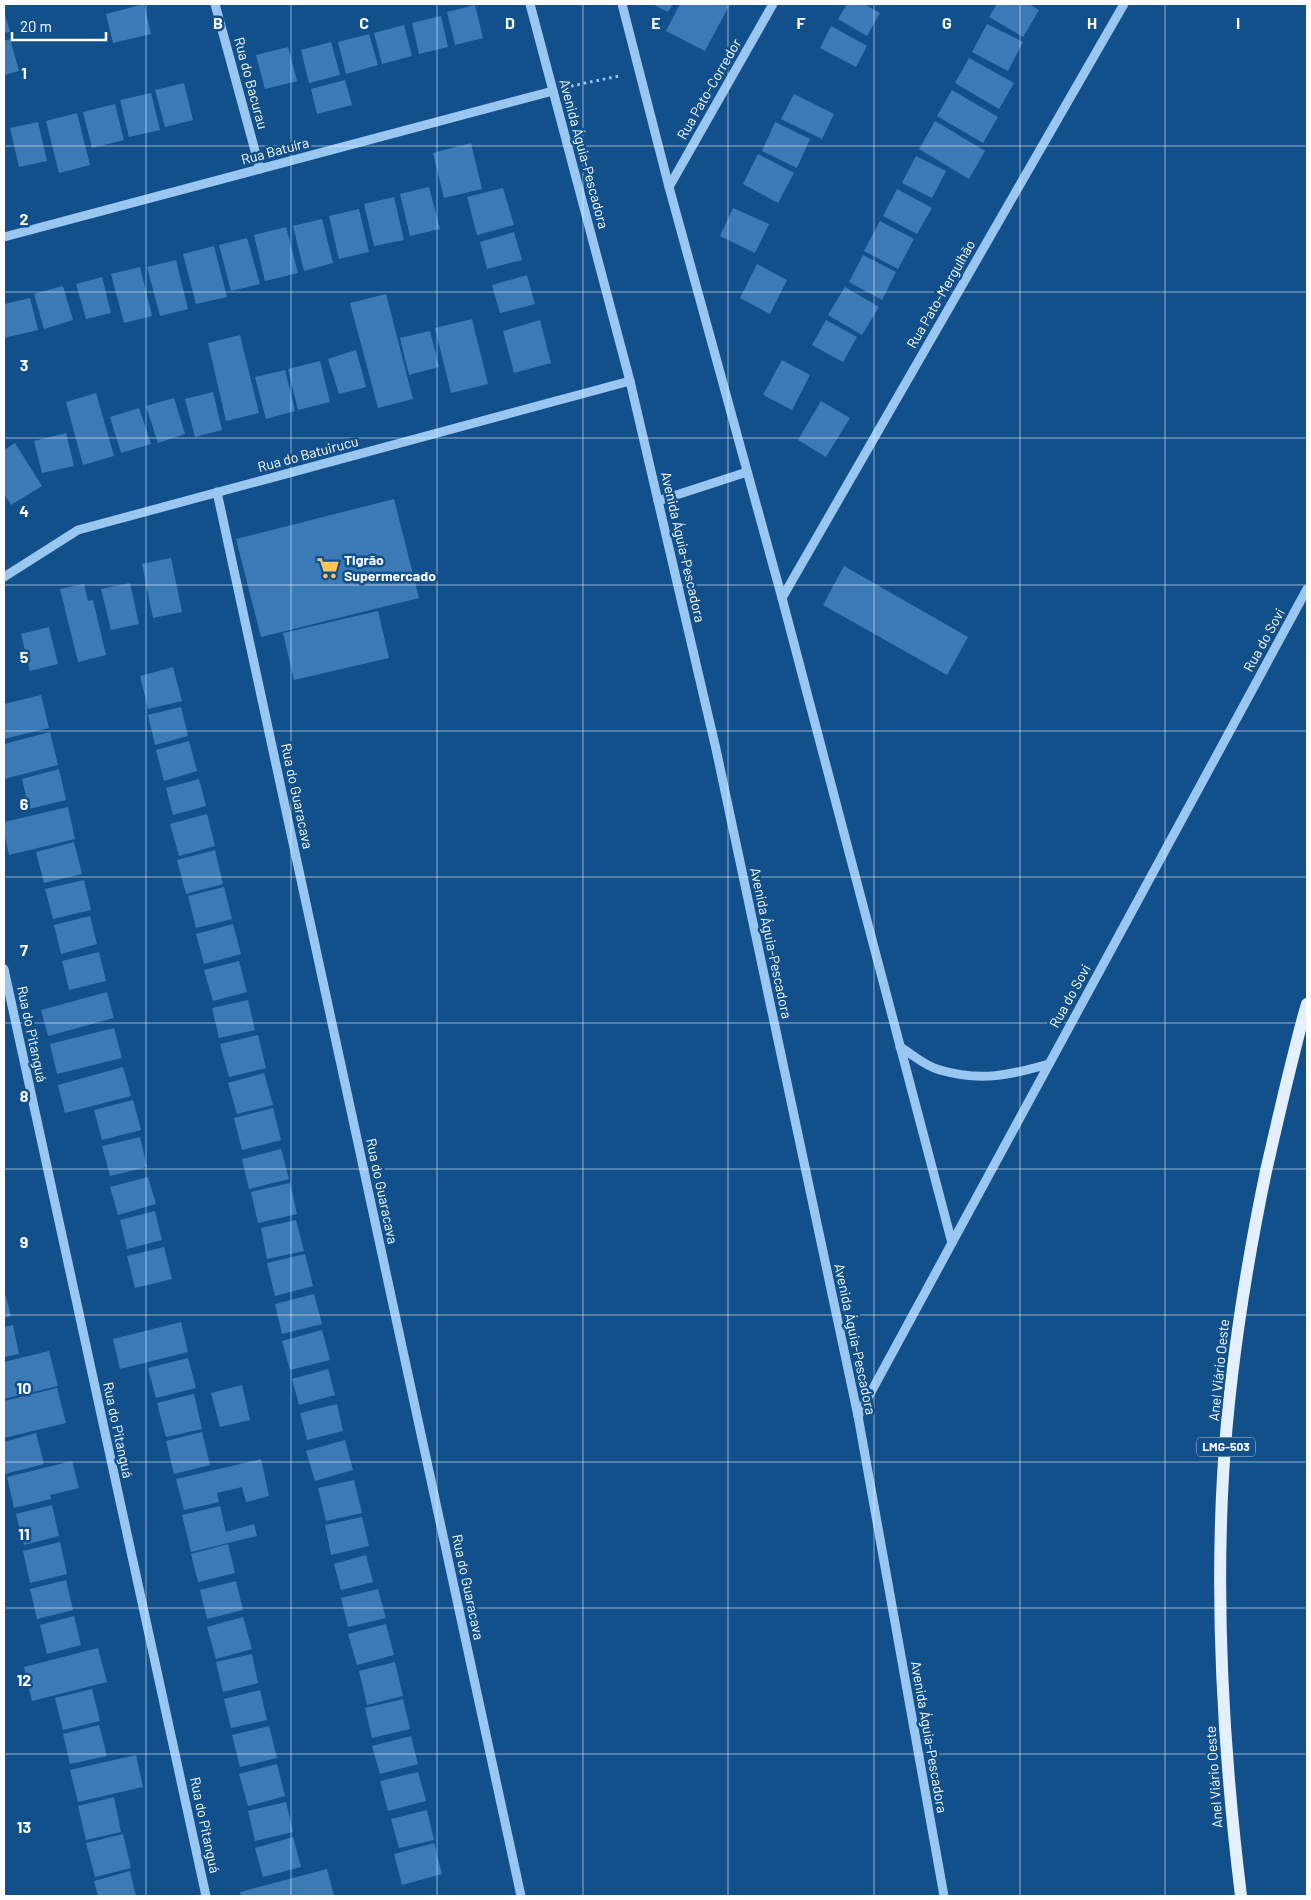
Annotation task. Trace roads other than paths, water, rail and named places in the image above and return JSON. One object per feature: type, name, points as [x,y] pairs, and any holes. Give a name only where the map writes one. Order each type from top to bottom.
[{"type":"main road","name":"Anel Viário Oeste","points":[[1241,1896],[1225,1724],[1221,1598],[1223,1476],[1235,1352],[1252,1240],[1274,1133],[1307,1004]]},
{"type":"street","name":"Rua do Bacurau","points":[[215,4],[260,169]]},
{"type":"street","name":"Avenida Águia-Pescadora","points":[[530,4],[630,381],[718,759],[858,1416],[944,1896]]},
{"type":"street","points":[[622,4],[668,187],[782,598],[952,1243]]},
{"type":"street","name":"Rua Pato-Corredor","points":[[668,187],[773,4]]},
{"type":"street","name":"Rua Pato-Mergulhão","points":[[782,598],[1124,4]]},
{"type":"street","name":"Rua Batuíra","points":[[4,237],[553,91]]},
{"type":"street","name":"Rua do Batuirucu","points":[[4,577],[78,530],[630,381]]},
{"type":"street","points":[[658,501],[747,472]]},
{"type":"street","name":"Rua do Guaracava","points":[[217,492],[521,1896]]},
{"type":"street","name":"Rua do Sovi","points":[[858,1416],[1307,589]]},
{"type":"street","name":"Rua do Pitanguá","points":[[4,969],[206,1896]]},
{"type":"street","points":[[900,1047],[938,1070],[980,1077],[1010,1075],[1049,1064]]},
{"type":"place","name":"Tigrão Supermercado","points":[[328,568]]}]
